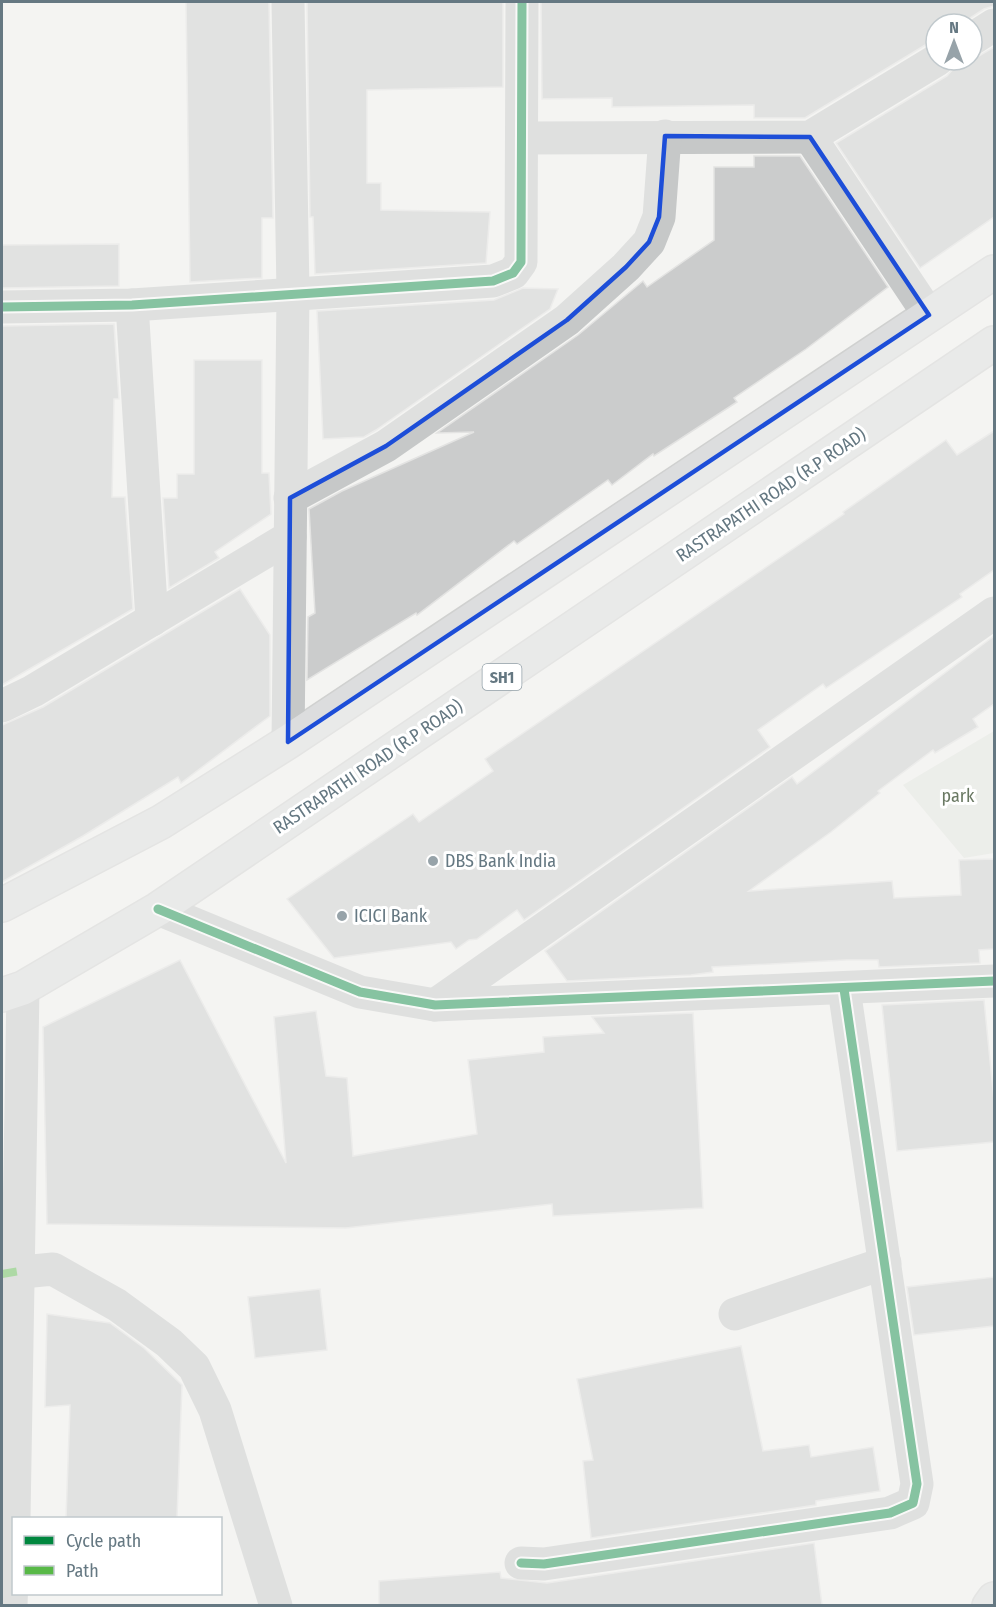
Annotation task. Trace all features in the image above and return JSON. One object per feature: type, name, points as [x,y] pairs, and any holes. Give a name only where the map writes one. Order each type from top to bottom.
[{"type":"main road","points":[[2,905],[161,822],[288,742],[994,272]]},
{"type":"main road","name":"RASTRAPATHI ROAD (R.P ROAD)","points":[[12,991],[158,909],[994,343]]},
{"type":"main road","points":[[989,1605],[994,1599]]},
{"type":"street","points":[[288,2],[293,293],[288,742]]},
{"type":"street","points":[[2,307],[132,304],[493,281],[513,273],[521,262],[522,2]]},
{"type":"street","points":[[522,138],[810,137],[924,68]]},
{"type":"street","points":[[290,498],[386,446],[567,321],[626,267],[649,242],[660,217],[665,136]]},
{"type":"street","points":[[810,137],[929,315]]},
{"type":"street","points":[[132,304],[152,620]]},
{"type":"street","points":[[2,706],[33,691],[290,537]]},
{"type":"street","points":[[435,1005],[994,613]]},
{"type":"street","points":[[158,909],[360,992],[435,1005],[994,981]]},
{"type":"street","points":[[521,1563],[544,1564],[878,1515],[913,1503],[917,1484],[844,989]]},
{"type":"street","points":[[12,991],[11,1273],[14,1517]]},
{"type":"street","points":[[735,1314],[885,1263]]},
{"type":"street","points":[[11,1273],[53,1269],[117,1305],[169,1343],[194,1367],[215,1410],[276,1605]]},
{"type":"street","points":[[8,1602],[12,1547]]},
{"type":"highlighted area","points":[[665,136],[810,137],[929,315],[288,742],[290,498],[386,446],[567,320],[626,267],[649,242],[659,217]]},
{"type":"green space","name":"park","points":[[994,731],[994,853],[964,858],[903,785]]},
{"type":"building","points":[[186,2],[269,2],[273,218],[262,218],[262,278],[190,282]]},
{"type":"building","points":[[307,2],[503,2],[503,87],[367,90],[367,183],[381,183],[381,210],[490,212],[486,263],[315,274],[313,217],[310,217]]},
{"type":"building","points":[[541,2],[994,2],[994,6],[979,12],[924,12],[924,46],[805,118],[754,118],[754,105],[612,107],[612,98],[542,99]]},
{"type":"building","points":[[994,47],[994,217],[920,268],[836,143],[950,72],[984,72],[984,53]]},
{"type":"building","points":[[754,156],[800,156],[888,287],[806,349],[734,398],[737,402],[654,456],[653,454],[612,485],[608,480],[517,544],[514,541],[417,615],[416,613],[307,680],[308,617],[315,613],[309,509],[342,491],[474,432],[437,433],[578,335],[643,281],[647,287],[714,240],[714,167],[754,167]]},
{"type":"building","points":[[119,244],[119,286],[2,288],[2,245]]},
{"type":"building","points":[[523,288],[558,289],[550,309],[376,430],[364,437],[323,439],[317,311],[494,300]]},
{"type":"building","points":[[114,324],[119,399],[114,399],[112,497],[125,497],[133,609],[2,685],[2,326]]},
{"type":"building","points":[[194,360],[262,360],[262,473],[269,473],[271,514],[215,552],[219,558],[169,588],[163,498],[177,498],[177,474],[194,474]]},
{"type":"building","points":[[994,431],[994,570],[960,594],[962,597],[826,688],[823,684],[758,730],[770,747],[524,920],[517,910],[477,939],[469,940],[456,949],[451,942],[334,958],[287,899],[413,814],[419,822],[493,771],[485,759],[844,514],[843,512],[946,440],[957,455]]},
{"type":"building","points":[[240,589],[270,635],[270,716],[181,783],[178,777],[83,836],[2,882],[2,725],[43,707]]},
{"type":"building","points":[[994,636],[994,704],[973,719],[978,727],[935,753],[933,750],[878,791],[880,793],[831,832],[749,891],[892,881],[894,898],[961,895],[959,860],[994,859],[994,949],[979,950],[980,963],[879,967],[878,960],[846,960],[712,967],[713,972],[691,975],[567,981],[545,951],[792,777],[797,784]]},
{"type":"building","points":[[180,960],[286,1163],[274,1017],[316,1011],[326,1076],[347,1078],[353,1156],[477,1134],[468,1060],[544,1052],[543,1037],[604,1033],[592,1017],[693,1013],[703,1208],[553,1216],[552,1204],[346,1228],[47,1224],[43,1027]]},
{"type":"building","points":[[984,1000],[994,1100],[994,1142],[897,1151],[882,1005]]},
{"type":"building","points":[[994,1277],[994,1326],[914,1335],[907,1287]]},
{"type":"building","points":[[320,1289],[327,1350],[255,1358],[248,1297]]},
{"type":"building","points":[[47,1314],[110,1323],[144,1348],[182,1385],[177,1517],[66,1517],[70,1405],[45,1407]]},
{"type":"building","points":[[741,1346],[763,1451],[809,1445],[811,1457],[873,1447],[880,1491],[816,1501],[816,1505],[591,1538],[583,1461],[593,1460],[577,1379]]},
{"type":"building","points":[[814,1543],[822,1605],[379,1605],[379,1581],[500,1572],[501,1578],[547,1583]]},
{"type":"marked path","points":[[2,1274],[20,1271]]},
{"type":"cycle path","points":[[2,307],[132,305],[493,281],[513,273],[521,262],[522,2]]},
{"type":"cycle path","points":[[158,909],[360,992],[435,1005],[994,981]]},
{"type":"cycle path","points":[[521,1563],[544,1564],[890,1513],[913,1503],[917,1484],[844,989]]},
{"type":"place","name":"DBS Bank India","points":[[433,861]]},
{"type":"place","name":"ICICI Bank","points":[[342,916]]}]
